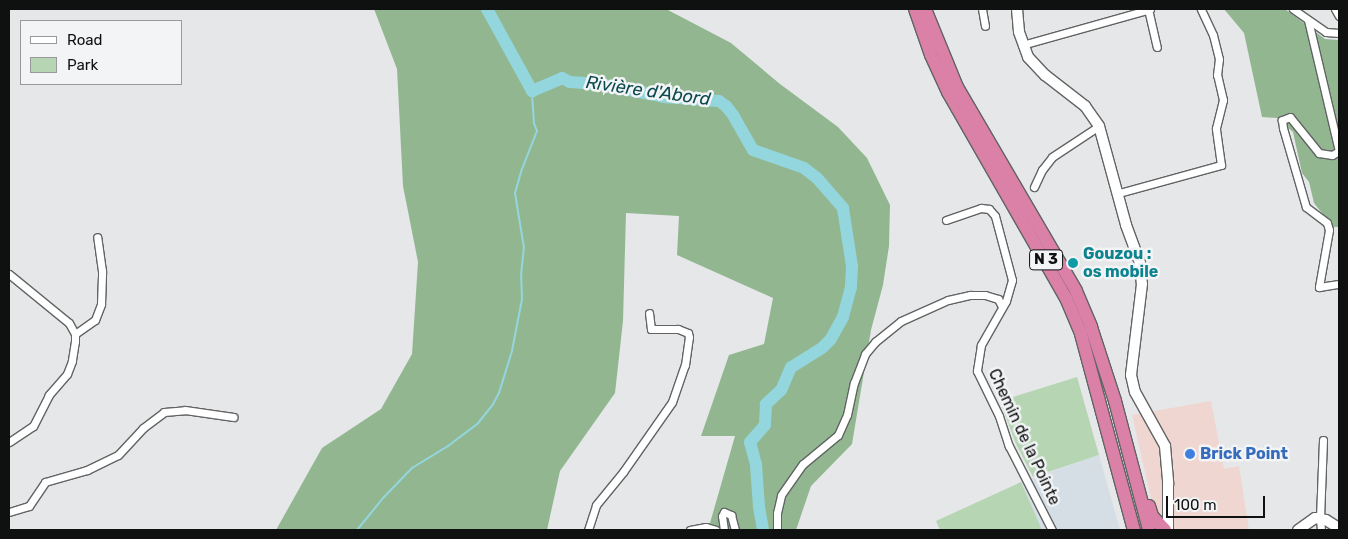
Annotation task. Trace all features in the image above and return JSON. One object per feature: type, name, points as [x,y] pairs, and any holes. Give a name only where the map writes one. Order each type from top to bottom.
[{"type":"highway","name":"N 3","points":[[915,9],[931,54],[948,92],[1066,298],[1083,343],[1134,530]]},
{"type":"highway","name":"N 3","points":[[925,9],[957,87],[1076,291],[1091,327],[1116,401],[1149,530]]},
{"type":"highway","points":[[1116,401],[1152,516],[1167,530]]},
{"type":"main road","points":[[1017,9],[1022,45],[1036,66],[1085,106],[1099,126],[1119,193],[1126,225],[1140,263],[1142,284],[1131,375],[1135,392],[1164,446],[1168,476],[1167,530]]},
{"type":"main road","points":[[1298,530],[1307,522],[1320,518],[1339,528]]},
{"type":"street","points":[[982,9],[986,26]]},
{"type":"street","points":[[1022,45],[1148,9],[1157,47]]},
{"type":"street","points":[[1119,193],[1221,165],[1216,128],[1223,100],[1217,75],[1218,59],[1214,35],[1200,9]]},
{"type":"street","points":[[1293,9],[1331,34],[1339,33]]},
{"type":"street","points":[[1335,9],[1339,16]]},
{"type":"street","points":[[1308,20],[1339,151],[1332,156],[1320,153],[1290,117],[1282,120],[1306,207],[1327,223],[1329,230],[1319,287],[1339,284]]},
{"type":"street","points":[[1034,187],[1042,170],[1052,157],[1099,126]]},
{"type":"street","name":"Chemin de la Pointe","points":[[946,220],[981,208],[989,209],[995,216],[1012,280],[1010,290],[981,345],[977,370],[1000,416],[1010,446],[1052,530]]},
{"type":"street","points":[[75,334],[95,320],[101,304],[102,271],[98,237]]},
{"type":"street","points":[[9,274],[69,322],[75,334],[72,362],[67,374],[49,396],[33,426],[9,442]]},
{"type":"street","points":[[777,530],[777,513],[781,495],[803,464],[838,435],[865,354],[875,342],[901,321],[948,300],[970,295],[985,295],[998,298],[1002,305]]},
{"type":"street","points":[[588,530],[596,505],[623,472],[672,402],[685,365],[688,333],[678,329],[651,329],[650,313]]},
{"type":"street","points":[[9,512],[29,506],[44,482],[87,470],[118,455],[143,428],[164,412],[186,410],[232,417]]},
{"type":"street","points":[[1321,530],[1323,440]]},
{"type":"street","points":[[724,530],[722,516],[724,512],[731,515],[735,530]]},
{"type":"street","points":[[690,530],[706,528],[716,530]]},
{"type":"shaded area","points":[[1211,401],[1224,469],[1239,466],[1249,530],[1158,530],[1132,415]]},
{"type":"shaded area","points":[[1099,455],[1120,530],[1042,530],[1021,482]]},
{"type":"green space","points":[[374,9],[666,9],[731,43],[780,84],[838,127],[867,158],[890,205],[889,246],[883,285],[871,330],[852,444],[811,486],[796,530],[708,530],[735,436],[701,436],[729,355],[764,344],[773,298],[677,255],[679,216],[626,213],[623,321],[615,393],[560,471],[547,530],[276,530],[322,448],[381,409],[412,354],[418,262],[403,186],[397,69]]},
{"type":"green space","points":[[1224,9],[1285,9],[1325,39],[1339,40],[1339,227],[1333,227],[1314,203],[1309,182],[1302,173],[1293,132],[1277,118],[1262,117],[1244,33]]},
{"type":"green space","points":[[1077,377],[1099,455],[1033,477],[1016,444],[1000,401]]},
{"type":"green space","points":[[1021,482],[1042,530],[940,530],[936,521]]},
{"type":"waterway","name":"Rivière d'Abord","points":[[487,9],[532,91],[562,78],[570,82],[599,84],[664,97],[719,101],[733,115],[753,150],[804,168],[817,178],[843,208],[852,266],[851,287],[843,317],[830,340],[822,348],[791,367],[781,390],[766,404],[765,425],[750,442],[756,465],[759,507],[763,530]]},
{"type":"waterway","points":[[357,530],[384,497],[412,468],[448,446],[478,423],[492,406],[499,393],[512,351],[522,299],[521,275],[524,248],[515,193],[537,131],[534,123],[532,91]]},
{"type":"place","name":"Gouzou : os mobile","points":[[1073,263]]},
{"type":"place","name":"Brick Point","points":[[1190,454]]}]
